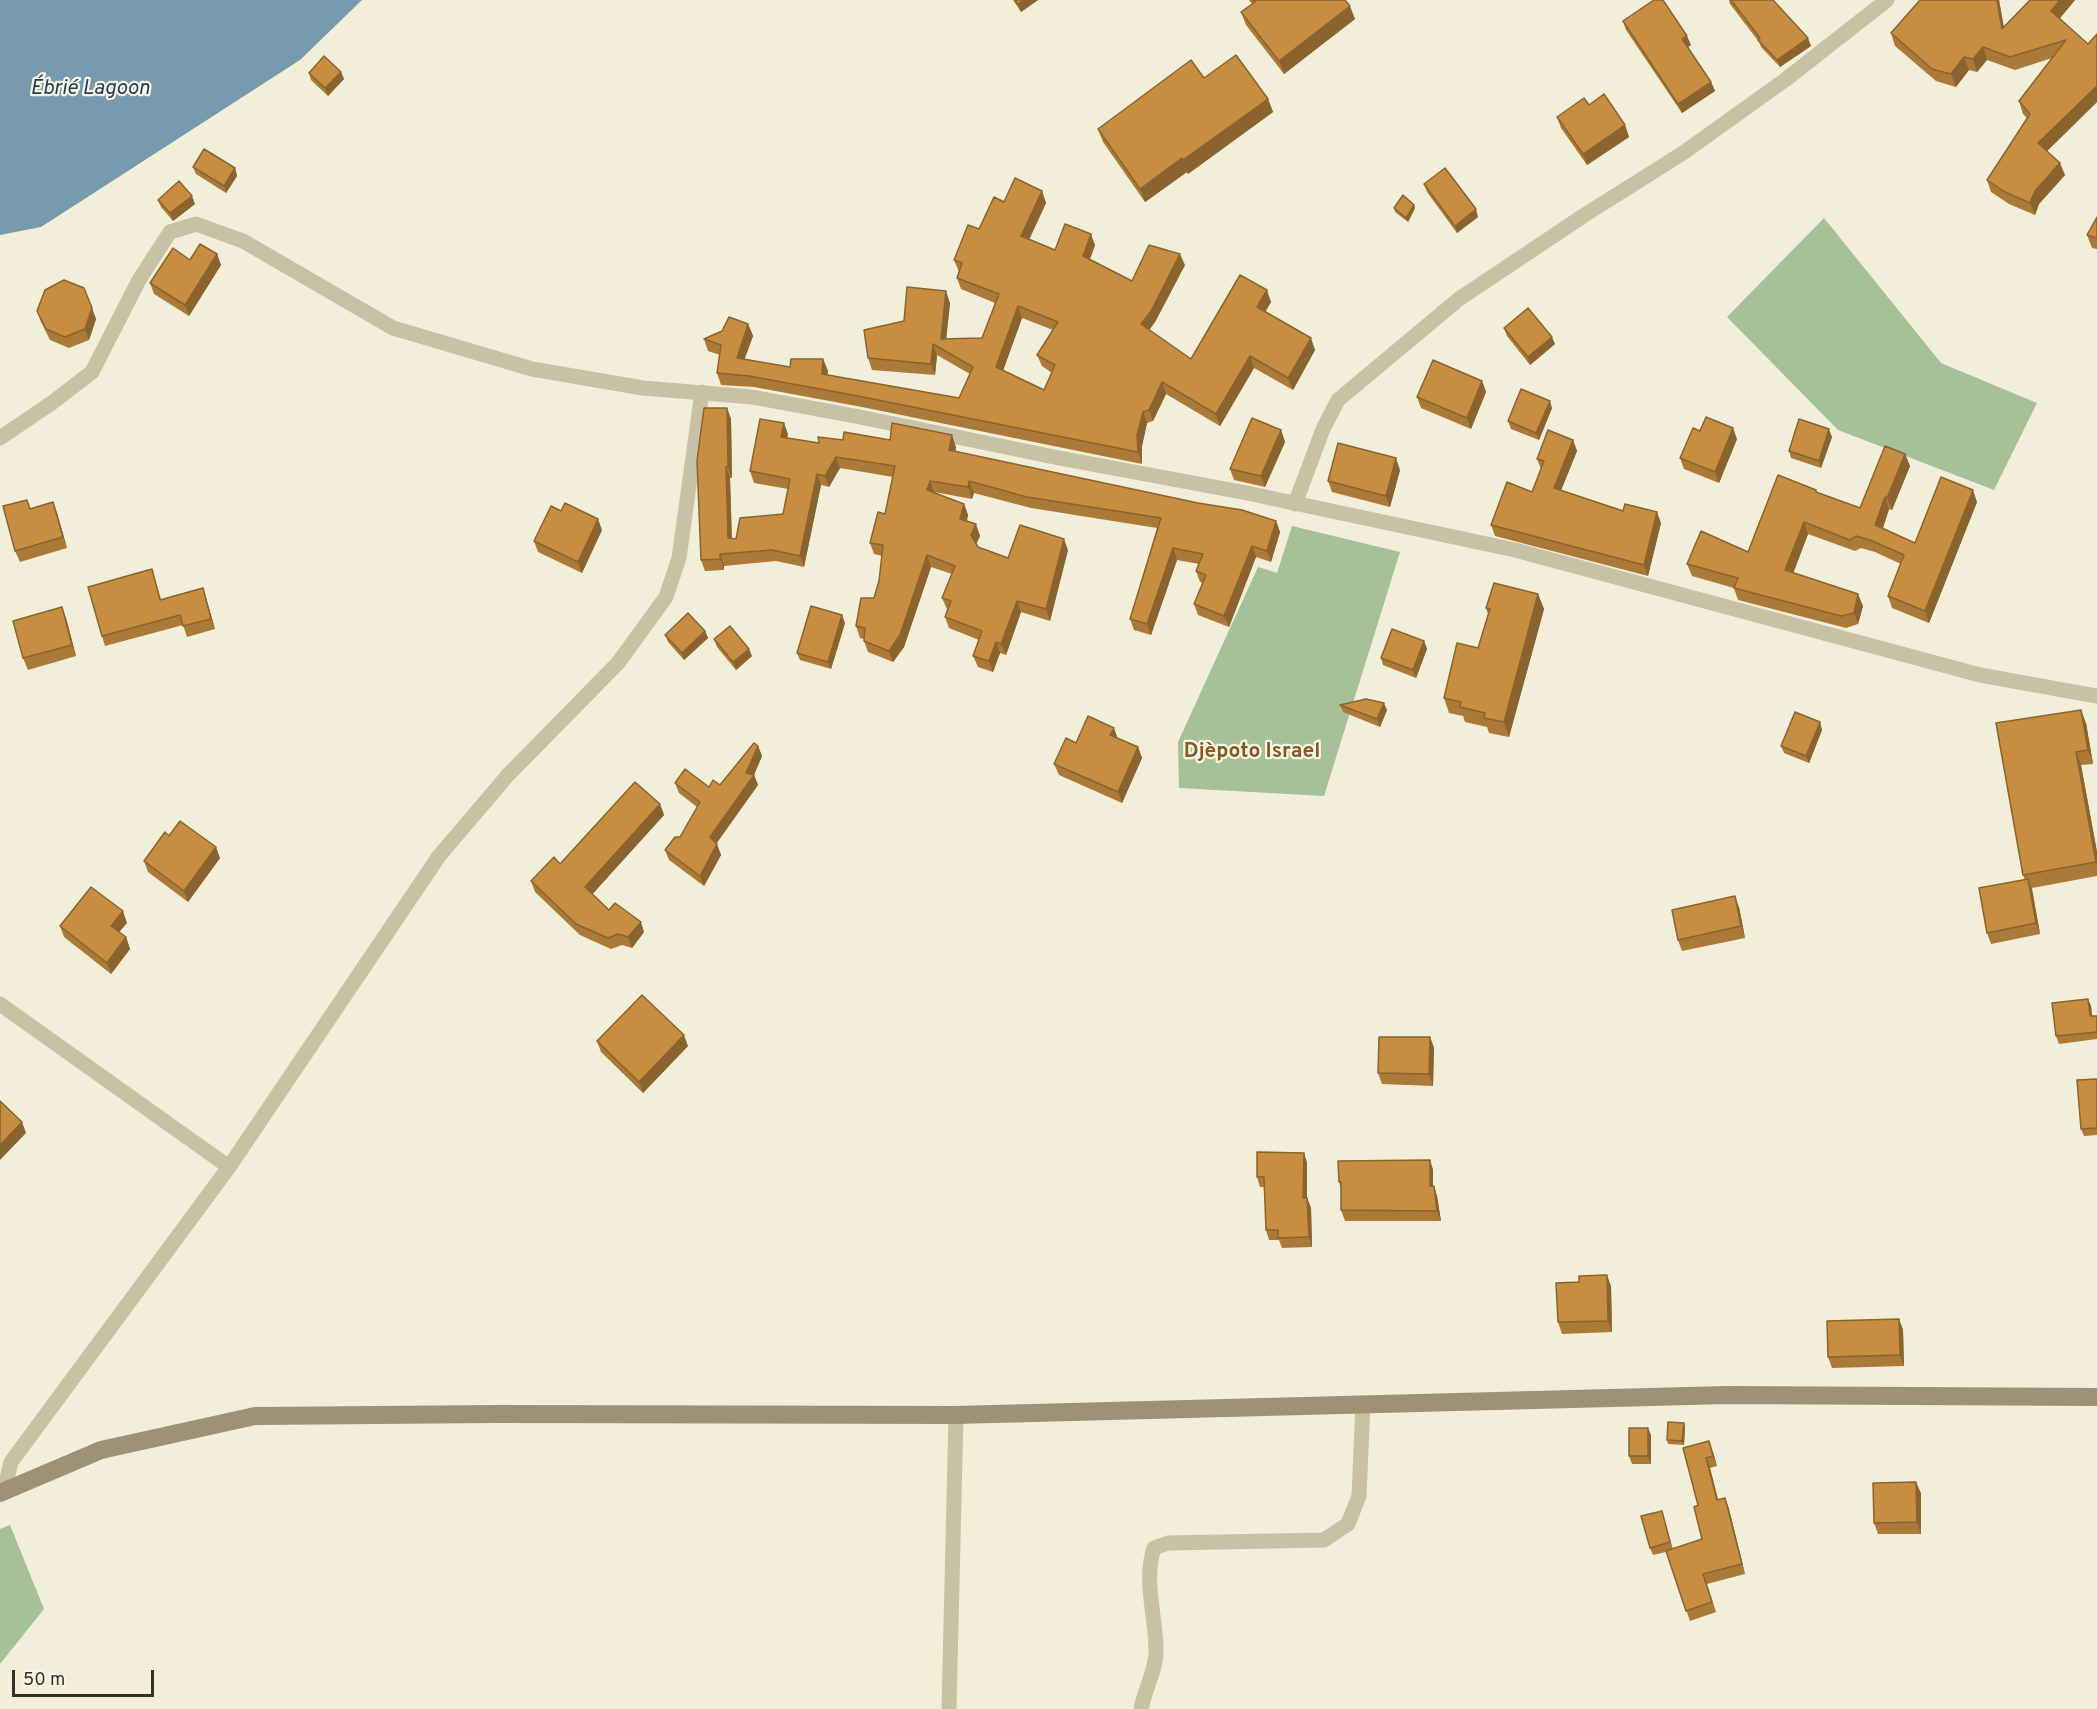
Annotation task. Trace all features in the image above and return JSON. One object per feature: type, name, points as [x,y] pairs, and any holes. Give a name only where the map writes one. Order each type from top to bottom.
[{"type":"street","points":[[1295,504],[1323,429],[1338,400],[1459,299],[1583,216],[1683,153],[1785,80],[1887,0]]},
{"type":"street","points":[[0,438],[92,372],[139,280],[170,232],[196,224],[243,242],[393,328],[532,369],[643,388],[752,397],[1295,504],[1515,550],[1980,675],[2097,696]]},
{"type":"street","points":[[2,1492],[11,1462],[229,1167],[439,856],[508,775],[618,663],[666,597],[679,558],[702,392]]},
{"type":"street","points":[[0,1004],[229,1167]]},
{"type":"street","points":[[2,1492],[101,1450],[255,1416],[956,1414],[1727,1395],[2097,1397]]},
{"type":"street","points":[[1141,1709],[1156,1652],[1150,1572],[1150,1560],[1154,1548],[1168,1542],[1324,1540],[1348,1524],[1359,1496],[1363,1404]]},
{"type":"street","points":[[949,1709],[956,1414]]},
{"type":"street","points":[[0,1451],[11,1462]]},
{"type":"green space","points":[[1824,218],[1941,363],[2037,403],[1994,490],[1838,430],[1727,317]]},
{"type":"green space","points":[[1292,526],[1400,552],[1324,796],[1179,788],[1178,742],[1258,567],[1277,573]]},
{"type":"green space","points":[[10,1525],[44,1609],[0,1664],[0,1529]]},
{"type":"water","name":"Ébrié Lagoon","points":[[0,0],[362,0],[300,60],[41,227],[0,235]]},
{"type":"building","points":[[1253,0],[1345,0],[1350,6],[1279,61],[1241,12],[1255,2]]},
{"type":"building","points":[[1654,0],[1663,0],[1687,36],[1682,39],[1711,82],[1678,104],[1623,21]]},
{"type":"building","points":[[1731,0],[1773,0],[1808,38],[1777,60],[1758,40],[1760,38]]},
{"type":"building","points":[[1920,0],[1997,0],[2002,29],[2030,0],[2060,0],[2051,11],[2088,44],[2097,34],[2097,86],[2038,143],[2060,163],[2035,191],[2030,203],[2005,192],[1987,180],[2030,114],[2019,101],[2066,40],[2010,57],[1983,47],[1973,59],[1964,57],[1951,74],[1932,69],[1891,33]]},
{"type":"building","points":[[1236,55],[1268,99],[1140,189],[1098,129],[1191,60],[1204,78]]},
{"type":"building","points":[[324,56],[341,72],[325,88],[309,73]]},
{"type":"building","points":[[1604,94],[1625,125],[1583,154],[1557,117],[1584,98],[1589,105]]},
{"type":"building","points":[[204,149],[235,168],[224,186],[193,167]]},
{"type":"building","points":[[1445,168],[1476,209],[1455,226],[1424,184]]},
{"type":"building","points":[[1015,178],[1042,191],[1021,236],[1055,250],[1065,224],[1091,234],[1083,256],[1132,281],[1149,245],[1180,254],[1151,311],[1141,324],[1191,359],[1240,275],[1267,290],[1257,307],[1311,338],[1288,378],[1250,356],[1216,414],[1162,382],[1149,410],[1143,412],[1137,435],[1138,452],[858,396],[749,376],[717,373],[721,345],[704,339],[722,331],[729,317],[748,324],[737,358],[790,367],[791,359],[823,359],[822,374],[959,398],[973,367],[933,344],[931,364],[868,358],[864,330],[904,321],[907,287],[946,291],[941,339],[982,338],[999,294],[957,278],[962,263],[954,260],[968,225],[979,229],[994,197],[1004,202]],"holes":[[[1018,306],[1058,322],[1037,355],[1055,365],[1044,390],[996,367]]]},
{"type":"building","points":[[179,181],[192,196],[170,213],[158,200]]},
{"type":"building","points":[[1403,195],[1414,205],[1406,218],[1394,208]]},
{"type":"building","points":[[2097,217],[2097,238],[2087,235]]},
{"type":"building","points":[[200,244],[217,254],[185,305],[150,283],[173,248],[190,260]]},
{"type":"building","points":[[64,280],[84,288],[92,308],[85,329],[65,337],[46,329],[37,311],[45,290]]},
{"type":"building","points":[[1528,308],[1552,337],[1528,357],[1504,328]]},
{"type":"building","points":[[1433,360],[1482,381],[1467,418],[1417,397]]},
{"type":"building","points":[[1521,389],[1550,401],[1536,433],[1508,421]]},
{"type":"building","points":[[704,408],[727,408],[728,538],[736,539],[740,518],[783,514],[790,479],[750,471],[760,419],[784,423],[781,437],[819,443],[818,437],[843,440],[844,432],[890,440],[892,423],[952,435],[949,450],[1198,503],[1242,510],[1276,521],[1267,551],[1252,546],[1224,616],[1194,604],[1206,575],[1196,571],[1203,554],[1173,548],[1147,624],[1130,619],[1161,518],[1027,497],[969,481],[968,487],[930,481],[927,490],[964,504],[960,519],[976,524],[971,535],[978,547],[1008,558],[1020,525],[1064,539],[1046,609],[1017,601],[1001,644],[996,642],[989,661],[973,656],[982,631],[945,617],[951,601],[942,598],[955,566],[927,555],[900,635],[889,651],[864,641],[865,628],[856,626],[861,598],[874,598],[879,581],[883,545],[870,543],[878,512],[885,514],[895,466],[836,457],[825,476],[817,474],[800,556],[772,550],[720,554],[720,559],[701,560],[697,461]]},
{"type":"building","points":[[1706,417],[1733,428],[1715,472],[1680,458],[1693,428],[1700,431]]},
{"type":"building","points":[[1252,418],[1281,430],[1261,476],[1230,469]]},
{"type":"building","points":[[1799,419],[1829,429],[1819,461],[1789,451]]},
{"type":"building","points":[[1548,430],[1573,440],[1554,488],[1623,511],[1625,504],[1657,512],[1644,565],[1491,525],[1507,482],[1532,492],[1544,461],[1537,459]]},
{"type":"building","points":[[1338,443],[1396,458],[1386,496],[1328,481]]},
{"type":"building","points":[[1885,446],[1905,454],[1875,525],[1915,543],[1941,477],[1973,490],[1925,611],[1888,596],[1904,555],[1870,540],[1856,536],[1850,540],[1804,522],[1785,570],[1858,594],[1854,613],[1841,616],[1734,588],[1738,578],[1687,564],[1701,531],[1748,552],[1778,475],[1860,508]]},
{"type":"building","points":[[27,500],[30,509],[53,502],[63,537],[15,551],[3,506]]},
{"type":"building","points":[[565,503],[598,519],[578,562],[534,541],[551,506],[561,511]]},
{"type":"building","points":[[152,569],[160,600],[203,588],[211,619],[183,626],[180,615],[102,636],[88,587]]},
{"type":"building","points":[[1494,583],[1538,594],[1504,722],[1484,718],[1485,713],[1460,707],[1461,702],[1444,698],[1457,643],[1478,648],[1490,609],[1486,608]]},
{"type":"building","points":[[811,606],[842,615],[828,662],[797,653]]},
{"type":"building","points":[[62,607],[72,645],[23,658],[13,621]]},
{"type":"building","points":[[688,613],[705,631],[682,653],[665,635]]},
{"type":"building","points":[[730,626],[749,649],[733,662],[714,639]]},
{"type":"building","points":[[1392,629],[1424,641],[1413,670],[1381,658]]},
{"type":"building","points":[[1366,699],[1384,703],[1377,719],[1340,705]]},
{"type":"building","points":[[2081,710],[2088,750],[2076,752],[2096,862],[2023,875],[1996,723]]},
{"type":"building","points":[[1795,712],[1820,722],[1806,756],[1781,746]]},
{"type":"building","points":[[1088,716],[1114,728],[1110,735],[1138,747],[1118,792],[1054,764],[1066,738],[1076,743]]},
{"type":"building","points":[[754,743],[758,746],[746,773],[754,775],[710,837],[717,844],[700,876],[665,850],[675,837],[680,837],[700,802],[675,783],[685,769],[709,787],[713,780],[720,785]]},
{"type":"building","points":[[635,782],[660,804],[585,887],[609,910],[615,903],[641,922],[628,937],[618,934],[608,938],[576,924],[531,881],[554,857],[560,864]]},
{"type":"building","points":[[180,821],[216,847],[184,891],[144,861],[165,832],[169,836]]},
{"type":"building","points":[[2028,879],[2036,923],[1987,933],[1979,888]]},
{"type":"building","points":[[91,887],[123,911],[111,926],[126,937],[107,963],[60,926]]},
{"type":"building","points":[[1735,896],[1741,926],[1678,940],[1672,910]]},
{"type":"building","points":[[642,995],[684,1035],[639,1082],[597,1041]]},
{"type":"building","points":[[2088,999],[2090,1016],[2097,1016],[2097,1032],[2056,1036],[2052,1003]]},
{"type":"building","points":[[1379,1037],[1430,1037],[1429,1074],[1378,1073]]},
{"type":"building","points":[[2097,1079],[2097,1128],[2081,1129],[2077,1080]]},
{"type":"building","points":[[0,1101],[22,1122],[0,1145]]},
{"type":"building","points":[[1257,1152],[1304,1153],[1303,1198],[1307,1198],[1309,1237],[1278,1238],[1278,1230],[1266,1230],[1264,1177],[1257,1177]]},
{"type":"building","points":[[1430,1160],[1430,1186],[1434,1186],[1437,1211],[1341,1210],[1338,1161]]},
{"type":"building","points":[[1607,1275],[1608,1321],[1558,1322],[1556,1283],[1579,1282],[1579,1276]]},
{"type":"building","points":[[1899,1319],[1900,1355],[1828,1357],[1827,1321]]},
{"type":"building","points":[[1668,1422],[1684,1423],[1682,1441],[1667,1440]]},
{"type":"building","points":[[1629,1428],[1648,1428],[1648,1456],[1629,1456]]},
{"type":"building","points":[[1709,1441],[1713,1456],[1706,1458],[1717,1500],[1725,1498],[1742,1564],[1703,1574],[1712,1602],[1686,1611],[1666,1551],[1702,1539],[1694,1507],[1698,1505],[1683,1448]]},
{"type":"building","points":[[1916,1482],[1917,1522],[1874,1523],[1873,1483]]},
{"type":"building","points":[[1662,1511],[1670,1542],[1650,1548],[1641,1516]]},
{"type":"district","name":"Djèpoto Israel","points":[[1252,753]]}]
